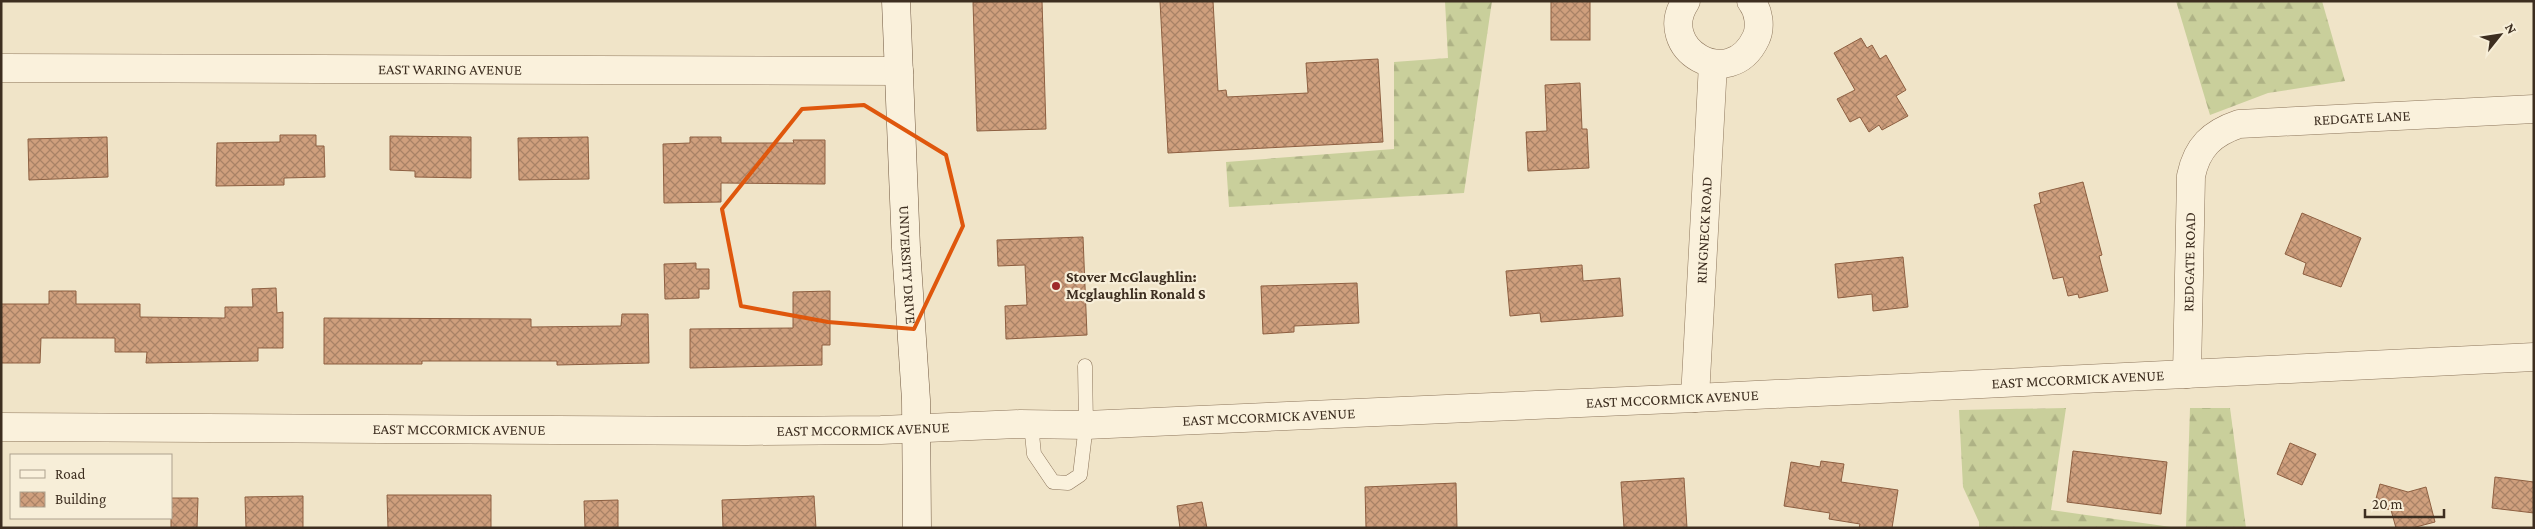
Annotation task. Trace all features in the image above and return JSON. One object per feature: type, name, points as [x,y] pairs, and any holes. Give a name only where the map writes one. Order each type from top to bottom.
[{"type":"street","name":"UNIVERSITY DRIVE","points":[[896,1],[906,248],[917,429],[917,528]]},
{"type":"street","points":[[1686,1],[1678,22],[1680,36],[1687,49],[1699,59],[1713,64],[1728,63],[1741,58],[1752,47],[1758,34],[1759,19],[1751,1]]},
{"type":"street","name":"RINGNECK ROAD","points":[[1695,398],[1713,64]]},
{"type":"street","name":"EAST WARING AVENUE","points":[[1,68],[899,71]]},
{"type":"street","name":"REDGATE LANE","points":[[2199,150],[2211,137],[2239,124],[2534,109]]},
{"type":"street","name":"REDGATE ROAD","points":[[2187,374],[2191,176],[2199,150]]},
{"type":"street","name":"EAST MCCORMICK AVENUE","points":[[1,427],[737,431],[917,429],[1031,424],[1086,425],[1695,398],[2534,357]]},
{"type":"lane","points":[[1031,424],[1034,454],[1052,482],[1068,483],[1080,474],[1086,425],[1085,366]]},
{"type":"highlighted area","points":[[864,105],[946,155],[963,226],[914,329],[828,322],[741,306],[722,209],[802,109]]},
{"type":"green space","points":[[1445,1],[1492,1],[1464,193],[1229,207],[1226,162],[1394,149],[1394,62],[1448,58]]},
{"type":"green space","points":[[2176,1],[2322,1],[2345,81],[2268,93],[2210,115]]},
{"type":"green space","points":[[2066,408],[2051,510],[2178,528],[1979,528],[1979,522],[1963,487],[1959,410]]},
{"type":"green space","points":[[2190,408],[2230,408],[2246,528],[2186,528]]},
{"type":"building","points":[[1042,1],[1046,129],[977,131],[973,2]]},
{"type":"building","points":[[1160,1],[1213,1],[1218,91],[1226,90],[1227,97],[1308,93],[1306,63],[1378,59],[1383,142],[1168,153]]},
{"type":"building","points":[[1551,1],[1590,1],[1590,40],[1551,40]]},
{"type":"building","points":[[1861,38],[1867,48],[1872,45],[1880,59],[1886,55],[1906,90],[1896,96],[1908,116],[1882,130],[1879,125],[1869,132],[1860,117],[1850,122],[1837,99],[1855,90],[1834,53]]},
{"type":"building","points":[[1580,83],[1582,129],[1587,129],[1589,168],[1528,171],[1526,132],[1547,131],[1545,85]]},
{"type":"building","points":[[280,135],[316,135],[316,146],[324,146],[325,177],[284,178],[284,185],[216,186],[217,143],[280,142]]},
{"type":"building","points":[[390,136],[471,137],[471,178],[415,177],[415,171],[390,170]]},
{"type":"building","points":[[107,137],[108,177],[29,180],[28,139]]},
{"type":"building","points":[[588,137],[589,179],[519,180],[518,138]]},
{"type":"building","points":[[690,137],[721,137],[721,143],[794,143],[793,140],[825,140],[825,184],[721,183],[721,202],[664,203],[663,144],[690,143]]},
{"type":"building","points":[[2083,182],[2102,255],[2099,256],[2108,291],[2079,298],[2078,294],[2068,296],[2063,277],[2053,279],[2034,205],[2041,203],[2039,193]]},
{"type":"building","points":[[2302,213],[2361,238],[2341,287],[2303,274],[2306,263],[2285,254]]},
{"type":"building","name":"Stover McGlaughlin: Mcglaughlin Ronald S","points":[[1083,237],[1087,335],[1006,339],[1005,306],[1027,305],[1025,265],[998,266],[997,240]]},
{"type":"building","points":[[1903,257],[1908,307],[1873,311],[1872,294],[1838,298],[1835,264]]},
{"type":"building","points":[[696,263],[696,269],[709,269],[709,289],[699,289],[699,298],[665,299],[664,264]]},
{"type":"building","points":[[1582,265],[1583,281],[1620,278],[1623,316],[1541,322],[1540,313],[1510,316],[1506,271]]},
{"type":"building","points":[[1357,283],[1359,323],[1294,326],[1294,332],[1263,334],[1261,286]]},
{"type":"building","points":[[276,288],[277,313],[283,312],[283,348],[258,348],[258,361],[146,363],[147,352],[115,352],[115,338],[41,338],[40,363],[1,363],[1,304],[49,304],[49,291],[76,291],[76,304],[140,304],[140,317],[225,318],[225,307],[253,307],[252,289]]},
{"type":"building","points":[[830,291],[830,345],[822,345],[822,365],[690,368],[690,329],[793,328],[793,292]]},
{"type":"building","points":[[622,314],[648,314],[649,363],[557,365],[557,361],[422,361],[422,364],[324,364],[324,318],[531,319],[531,327],[621,326]]},
{"type":"building","points":[[2290,443],[2316,454],[2302,485],[2277,474]]},
{"type":"building","points":[[2073,451],[2167,462],[2161,514],[2067,502]]},
{"type":"building","points":[[1821,461],[1844,464],[1841,482],[1898,490],[1892,528],[1859,528],[1860,524],[1829,519],[1830,513],[1784,506],[1791,462],[1820,467]]},
{"type":"building","points":[[2495,477],[2534,482],[2534,513],[2492,508]]},
{"type":"building","points":[[1684,478],[1687,528],[1624,528],[1621,482]]},
{"type":"building","points":[[1456,483],[1457,528],[1366,528],[1365,487]]},
{"type":"building","points":[[2380,484],[2408,492],[2426,487],[2435,522],[2412,528],[2396,528],[2391,510],[2374,506]]},
{"type":"building","points":[[387,495],[491,495],[491,528],[388,528]]},
{"type":"building","points":[[303,496],[303,528],[246,528],[245,497]]},
{"type":"building","points":[[814,496],[816,528],[723,528],[722,500]]},
{"type":"building","points":[[172,498],[198,498],[197,528],[171,528]]},
{"type":"building","points":[[618,500],[618,528],[585,528],[584,501]]},
{"type":"building","points":[[1202,502],[1207,528],[1180,528],[1177,506]]},
{"type":"place","name":"Stover McGlaughlin: Mcglaughlin Ronald S","points":[[1056,286]]}]
